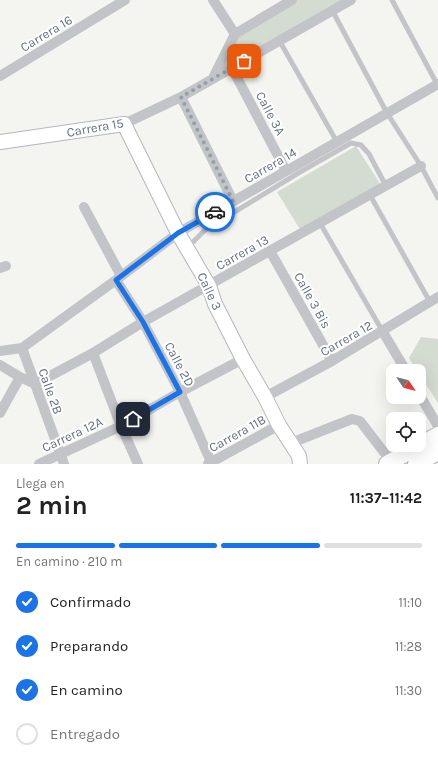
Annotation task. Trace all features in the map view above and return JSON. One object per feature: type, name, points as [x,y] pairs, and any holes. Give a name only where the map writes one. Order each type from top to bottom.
[{"type":"main road","name":"Carrera 15","points":[[0,142],[124,124]]},
{"type":"main road","name":"Calle 3","points":[[124,124],[178,233],[209,286],[215,304],[279,425],[291,443],[299,460],[309,461],[311,464]]},
{"type":"main road","points":[[390,463],[438,435]]},
{"type":"main road","points":[[416,464],[438,452]]},
{"type":"street","name":"Carrera 16","points":[[0,76],[125,0]]},
{"type":"street","points":[[213,0],[234,34]]},
{"type":"street","points":[[213,78],[234,34],[292,0]]},
{"type":"street","points":[[328,12],[334,0]]},
{"type":"street","name":"Carrera 15","points":[[124,124],[181,97],[351,0]]},
{"type":"street","name":"Calle 3A","points":[[232,68],[286,171]]},
{"type":"street","name":"Carrera 14","points":[[0,351],[22,348],[119,278],[178,233],[437,84]]},
{"type":"street","points":[[181,97],[233,201]]},
{"type":"street","name":"Carrera 13","points":[[35,384],[93,353],[143,322],[421,166]]},
{"type":"street","name":"Calle 2D","points":[[84,207],[119,278],[180,392],[211,463]]},
{"type":"street","name":"Calle 3 Bis","points":[[270,251],[332,361]]},
{"type":"street","name":"Carrera 12","points":[[265,397],[383,332],[434,300]]},
{"type":"street","points":[[383,332],[402,364]]},
{"type":"street","name":"Calle 2B","points":[[22,348],[64,464]]},
{"type":"street","points":[[93,353],[121,426],[138,464]]},
{"type":"street","name":"Carrera 12A","points":[[39,464],[121,426],[180,392],[243,359]]},
{"type":"street","points":[[0,366],[35,384]]},
{"type":"street","points":[[0,413],[20,377]]},
{"type":"street","points":[[425,404],[438,426]]},
{"type":"street","points":[[291,443],[352,419],[356,419],[360,422],[390,463]]},
{"type":"street","name":"Carrera 11B","points":[[211,463],[279,425]]},
{"type":"lane","points":[[392,0],[437,84]]},
{"type":"lane","points":[[328,12],[387,113],[421,166],[438,198]]},
{"type":"lane","points":[[279,40],[337,142]]},
{"type":"lane","points":[[187,248],[205,230],[351,143],[361,146],[369,154],[386,186]]},
{"type":"lane","points":[[370,195],[434,300]]},
{"type":"lane","points":[[320,223],[383,332]]},
{"type":"shaded area","points":[[297,0],[350,0],[227,68],[223,67],[239,34]]},
{"type":"shaded area","points":[[356,146],[381,185],[301,231],[277,192]]},
{"type":"shaded area","points":[[421,337],[438,339],[438,403],[426,385],[426,364],[413,364],[409,358]]},
{"type":"way so far","points":[[215,212],[233,201],[181,97],[244,61]]},
{"type":"route","points":[[133,419],[180,392],[143,322],[116,280],[178,233],[215,212]]}]
